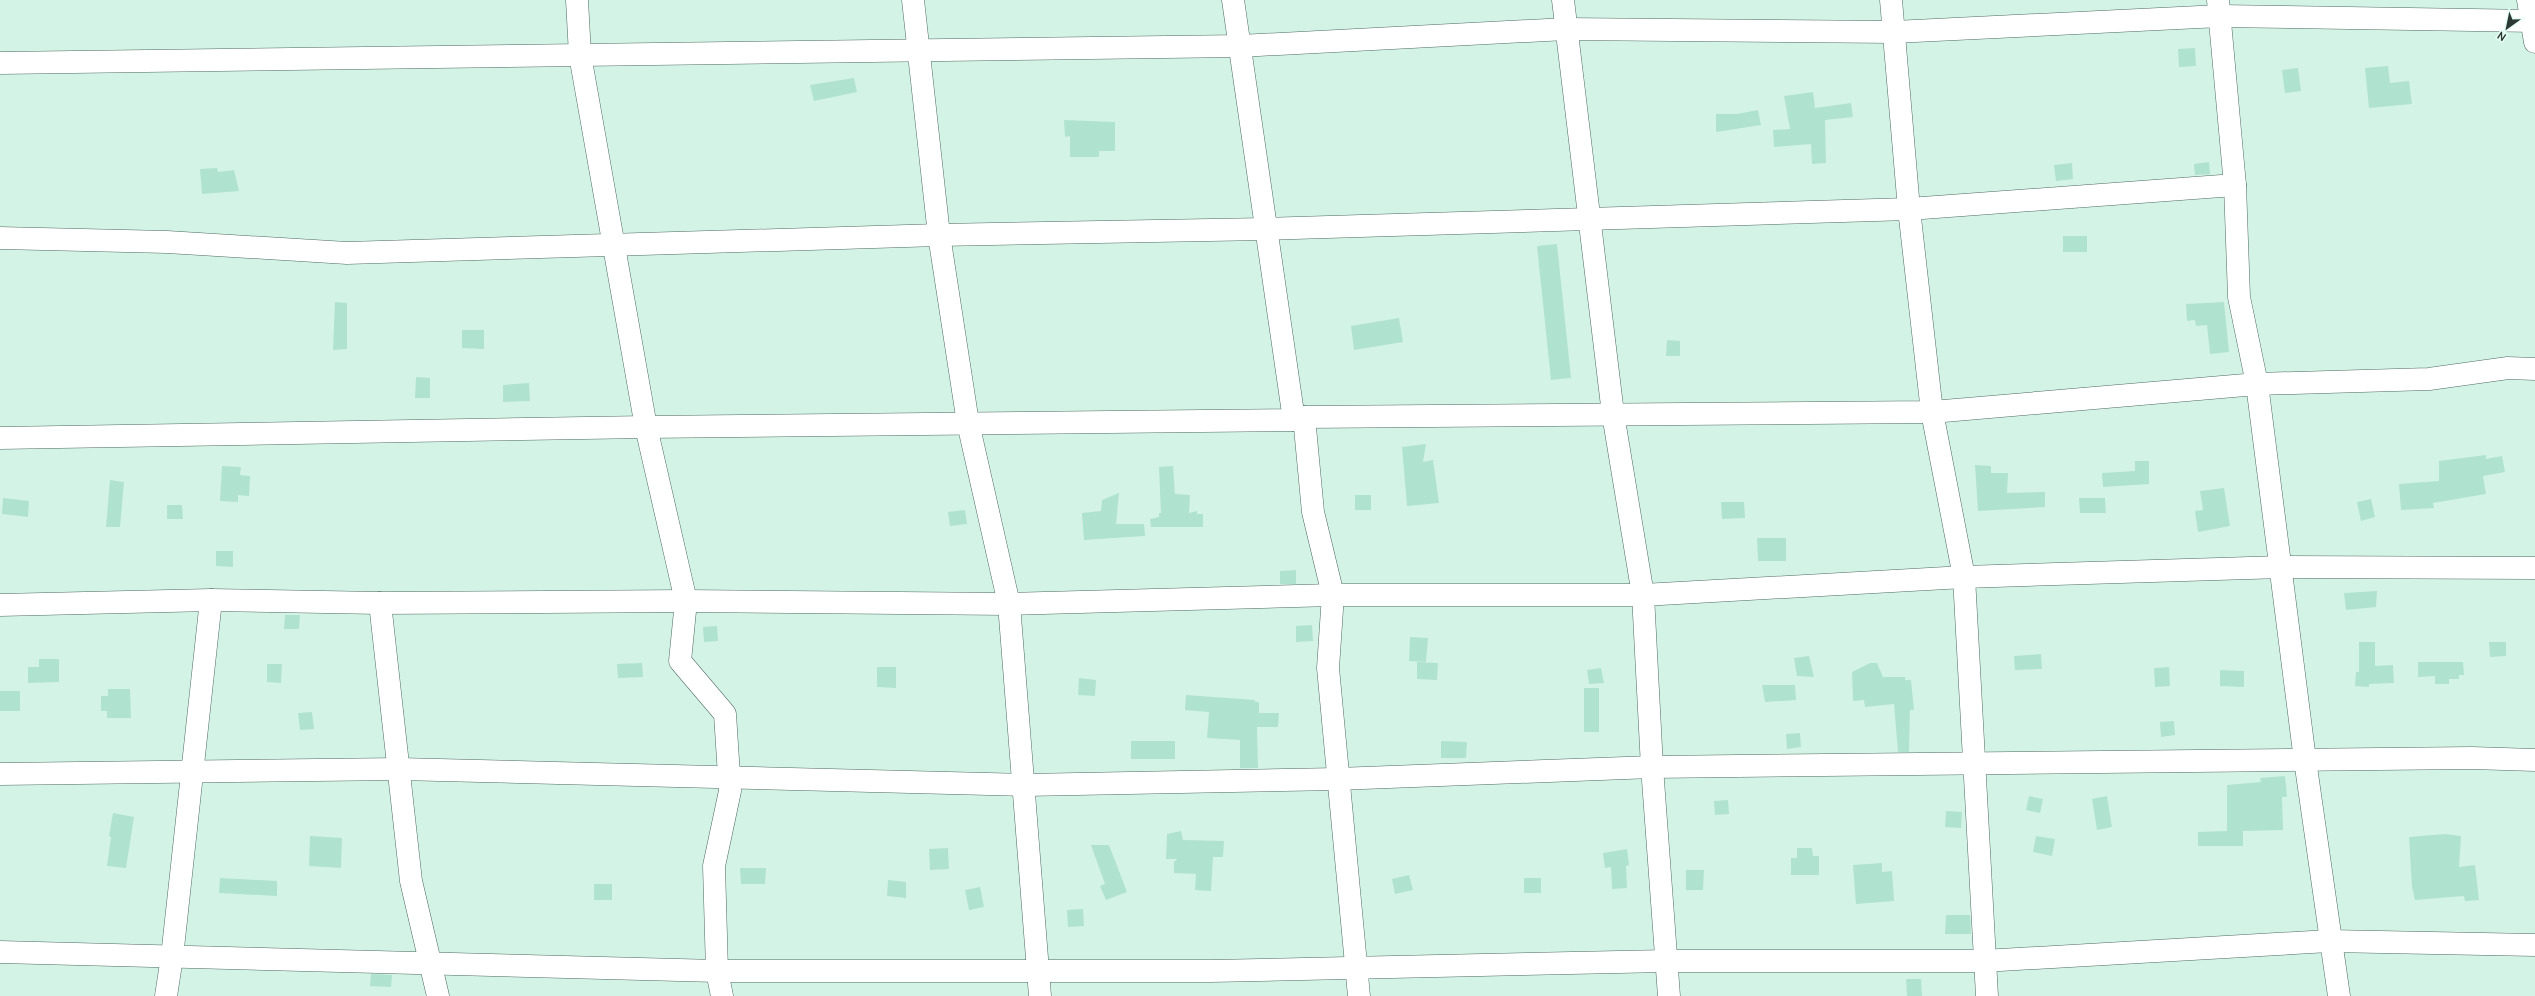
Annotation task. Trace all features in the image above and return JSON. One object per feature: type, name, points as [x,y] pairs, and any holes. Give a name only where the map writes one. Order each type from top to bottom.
[{"type":"street","points":[[577,0],[580,55],[615,244],[646,427],[686,601],[680,661],[725,714],[730,791],[714,866],[717,971],[722,996]]},
{"type":"street","points":[[913,0],[917,52],[939,235],[968,423],[1008,604],[1025,785],[1037,971],[1040,996]]},
{"type":"street","points":[[1233,0],[1264,229],[1299,419],[1313,512],[1333,595],[1328,668],[1337,779],[1359,996]]},
{"type":"street","points":[[1563,0],[1613,414],[1643,595],[1652,767],[1669,996]]},
{"type":"street","points":[[1891,0],[1908,209],[1932,412],[1964,577],[1983,961],[1987,996]]},
{"type":"street","points":[[0,63],[917,52],[1240,46],[1566,29],[1894,32],[2219,8],[2534,28],[2528,0]]},
{"type":"street","points":[[2219,8],[2235,185],[2239,296],[2257,384],[2282,567],[2305,760],[2329,941],[2339,996]]},
{"type":"street","points":[[0,238],[167,242],[347,253],[939,235],[1264,229],[1590,220],[1908,209],[2235,185]]},
{"type":"street","points":[[0,438],[646,427],[1613,414],[1932,412],[2257,384],[2428,379],[2508,368],[2535,369]]},
{"type":"street","points":[[0,605],[212,600],[380,603],[686,601],[1008,604],[1333,595],[1643,595],[1964,577],[2282,567],[2535,568]]},
{"type":"street","points":[[166,996],[172,957],[212,600]]},
{"type":"street","points":[[380,603],[411,881],[432,964],[438,996]]},
{"type":"street","points":[[0,774],[192,773],[399,769],[1025,785],[1337,779],[1652,767],[2472,758],[2535,760]]},
{"type":"street","points":[[0,952],[717,971],[1211,971],[1666,961],[1983,961],[2329,941],[2535,946]]},
{"type":"building","points":[[2195,48],[2196,66],[2179,67],[2178,49]]},
{"type":"building","points":[[2388,66],[2390,83],[2409,81],[2412,104],[2369,108],[2365,68]]},
{"type":"building","points":[[2298,68],[2301,91],[2285,93],[2282,70]]},
{"type":"building","points":[[854,78],[857,92],[814,101],[810,85]]},
{"type":"building","points":[[1813,92],[1815,108],[1851,103],[1853,117],[1825,120],[1826,163],[1812,164],[1811,144],[1774,147],[1773,130],[1790,129],[1784,96]]},
{"type":"building","points":[[1758,110],[1761,125],[1716,132],[1716,114],[1737,114]]},
{"type":"building","points":[[1064,120],[1115,122],[1115,151],[1099,151],[1099,157],[1070,157],[1070,136],[1065,137]]},
{"type":"building","points":[[2209,162],[2210,174],[2195,175],[2194,164]]},
{"type":"building","points":[[2072,163],[2073,179],[2056,181],[2054,165]]},
{"type":"building","points":[[217,168],[218,172],[234,170],[239,191],[202,194],[200,169]]},
{"type":"building","points":[[2063,236],[2087,236],[2087,252],[2063,252]]},
{"type":"building","points":[[1557,244],[1571,378],[1551,380],[1537,246]]},
{"type":"building","points":[[335,302],[347,303],[347,349],[333,350]]},
{"type":"building","points":[[2224,302],[2229,352],[2210,354],[2207,325],[2196,326],[2195,320],[2187,321],[2186,304]]},
{"type":"building","points":[[1399,318],[1403,342],[1354,350],[1351,326]]},
{"type":"building","points":[[462,330],[484,330],[484,349],[462,348]]},
{"type":"building","points":[[1667,340],[1680,341],[1680,356],[1666,356]]},
{"type":"building","points":[[416,377],[430,378],[430,398],[415,398]]},
{"type":"building","points":[[529,383],[530,401],[503,402],[503,385]]},
{"type":"building","points":[[1426,444],[1423,462],[1433,460],[1439,503],[1407,506],[1402,447]]},
{"type":"building","points":[[2486,455],[2486,459],[2502,456],[2505,472],[2483,476],[2486,494],[2433,503],[2434,508],[2401,510],[2399,484],[2439,481],[2439,461]]},
{"type":"building","points":[[2135,461],[2149,461],[2149,484],[2103,487],[2102,473],[2135,471]]},
{"type":"building","points":[[1975,465],[1991,466],[1991,473],[2008,473],[2007,493],[2045,492],[2045,507],[1978,511]]},
{"type":"building","points":[[222,466],[241,467],[240,475],[250,476],[249,496],[238,495],[238,502],[220,501]]},
{"type":"building","points":[[1173,466],[1175,494],[1190,495],[1189,513],[1197,511],[1197,514],[1203,514],[1203,527],[1151,527],[1150,519],[1159,517],[1159,513],[1161,513],[1159,467]]},
{"type":"building","points":[[110,480],[124,482],[120,527],[106,527]]},
{"type":"building","points":[[2224,488],[2230,526],[2198,532],[2195,511],[2203,510],[2200,491]]},
{"type":"building","points":[[1119,493],[1116,524],[1144,524],[1145,536],[1084,540],[1082,513],[1101,511],[1102,500]]},
{"type":"building","points":[[1355,495],[1371,495],[1371,510],[1355,510]]},
{"type":"building","points":[[3,498],[29,501],[28,517],[2,514]]},
{"type":"building","points":[[2079,498],[2105,498],[2106,513],[2080,513]]},
{"type":"building","points":[[2371,499],[2375,517],[2361,521],[2357,502]]},
{"type":"building","points":[[1721,502],[1744,502],[1745,518],[1722,519]]},
{"type":"building","points":[[167,505],[182,505],[183,519],[167,519]]},
{"type":"building","points":[[965,510],[967,524],[950,526],[948,512]]},
{"type":"building","points":[[1757,538],[1786,538],[1786,561],[1758,561]]},
{"type":"building","points":[[216,551],[233,551],[233,567],[216,566]]},
{"type":"building","points":[[1296,570],[1296,584],[1280,584],[1280,571]]},
{"type":"building","points":[[2377,591],[2376,607],[2346,610],[2344,593]]},
{"type":"building","points":[[285,615],[300,615],[299,629],[284,629]]},
{"type":"building","points":[[1312,625],[1313,641],[1296,642],[1296,626]]},
{"type":"building","points":[[717,626],[718,641],[704,642],[703,627]]},
{"type":"building","points":[[1410,637],[1428,638],[1426,662],[1409,661]]},
{"type":"building","points":[[2359,642],[2375,642],[2375,666],[2393,665],[2394,683],[2369,684],[2369,687],[2355,686],[2356,672],[2359,672]]},
{"type":"building","points":[[2489,642],[2506,642],[2506,656],[2490,657]]},
{"type":"building","points":[[2041,654],[2042,669],[2015,670],[2014,656]]},
{"type":"building","points":[[1809,656],[1814,677],[1797,676],[1794,658]]},
{"type":"building","points":[[39,659],[59,659],[59,682],[28,683],[28,667],[39,667]]},
{"type":"building","points":[[1417,662],[1438,663],[1437,680],[1417,679]]},
{"type":"building","points":[[2418,662],[2463,662],[2464,675],[2459,675],[2459,679],[2449,679],[2449,684],[2435,684],[2435,676],[2418,677]]},
{"type":"building","points":[[642,663],[643,677],[618,678],[617,664]]},
{"type":"building","points":[[1870,663],[1877,663],[1883,677],[1905,677],[1905,680],[1911,680],[1914,710],[1910,710],[1909,752],[1898,752],[1894,704],[1865,707],[1864,700],[1853,701],[1852,672]]},
{"type":"building","points":[[267,664],[282,664],[281,683],[267,682]]},
{"type":"building","points":[[877,667],[896,667],[896,688],[877,687]]},
{"type":"building","points":[[2169,667],[2170,686],[2155,687],[2154,668]]},
{"type":"building","points":[[1601,668],[1604,683],[1589,684],[1587,670]]},
{"type":"building","points":[[2220,670],[2244,671],[2244,687],[2220,686]]},
{"type":"building","points":[[1079,678],[1096,680],[1095,696],[1078,695]]},
{"type":"building","points":[[1762,685],[1795,685],[1796,700],[1765,702]]},
{"type":"building","points":[[1584,688],[1599,688],[1599,732],[1584,732]]},
{"type":"building","points":[[108,689],[130,689],[131,718],[107,718],[107,711],[101,711],[101,696],[108,696]]},
{"type":"building","points":[[0,691],[20,691],[20,711],[0,711]]},
{"type":"building","points":[[1186,695],[1255,700],[1255,702],[1259,702],[1259,713],[1279,713],[1278,727],[1257,727],[1258,768],[1240,768],[1240,740],[1207,738],[1209,712],[1185,710]]},
{"type":"building","points":[[312,712],[314,729],[300,730],[298,713]]},
{"type":"building","points":[[2174,721],[2175,735],[2161,737],[2160,722]]},
{"type":"building","points":[[1800,733],[1801,747],[1787,749],[1786,734]]},
{"type":"building","points":[[1131,741],[1175,741],[1175,759],[1131,759]]},
{"type":"building","points":[[1441,741],[1467,742],[1466,758],[1441,758]]},
{"type":"building","points":[[2285,776],[2287,797],[2282,797],[2283,830],[2243,831],[2243,846],[2198,846],[2198,832],[2227,831],[2227,785],[2261,782],[2260,778]]},
{"type":"building","points":[[2029,796],[2043,799],[2040,813],[2026,810]]},
{"type":"building","points":[[2107,796],[2112,827],[2097,830],[2092,799]]},
{"type":"building","points":[[1728,800],[1729,814],[1715,815],[1714,801]]},
{"type":"building","points":[[1946,811],[1962,812],[1961,828],[1945,827]]},
{"type":"building","points":[[113,813],[134,817],[126,868],[107,866],[111,837],[109,836]]},
{"type":"building","points":[[1181,831],[1183,840],[1224,841],[1223,857],[1213,857],[1211,891],[1195,890],[1196,874],[1174,873],[1174,862],[1177,859],[1166,859],[1167,834]]},
{"type":"building","points":[[2445,834],[2461,836],[2459,867],[2475,865],[2479,900],[2465,901],[2464,896],[2415,900],[2412,887],[2409,837]]},
{"type":"building","points":[[310,836],[342,838],[341,868],[309,866]]},
{"type":"building","points":[[2036,836],[2055,839],[2052,856],[2033,852]]},
{"type":"building","points":[[1091,845],[1109,845],[1127,892],[1106,900],[1100,886],[1105,884]]},
{"type":"building","points":[[948,848],[949,869],[930,870],[929,849]]},
{"type":"building","points":[[1797,848],[1812,848],[1813,856],[1819,856],[1819,875],[1791,875],[1791,858],[1797,858]]},
{"type":"building","points":[[1627,849],[1629,865],[1626,866],[1627,888],[1612,889],[1611,867],[1605,868],[1603,853]]},
{"type":"building","points":[[1882,863],[1882,872],[1892,871],[1894,901],[1856,904],[1853,865]]},
{"type":"building","points":[[740,868],[766,868],[765,884],[741,884]]},
{"type":"building","points":[[1686,870],[1704,870],[1703,890],[1686,890]]},
{"type":"building","points":[[1409,875],[1413,890],[1395,894],[1392,879]]},
{"type":"building","points":[[220,878],[277,881],[277,896],[219,893]]},
{"type":"building","points":[[1524,878],[1541,878],[1541,893],[1524,893]]},
{"type":"building","points":[[888,880],[906,882],[906,898],[887,896]]},
{"type":"building","points":[[594,884],[612,884],[612,900],[594,900]]},
{"type":"building","points":[[980,887],[984,907],[969,910],[965,890]]},
{"type":"building","points":[[1083,909],[1084,926],[1068,927],[1067,910]]},
{"type":"building","points":[[1946,915],[1970,915],[1971,934],[1945,934]]},
{"type":"building","points":[[371,974],[392,975],[391,987],[370,986]]},
{"type":"building","points":[[1906,979],[1921,979],[1922,996],[1907,996]]}]
